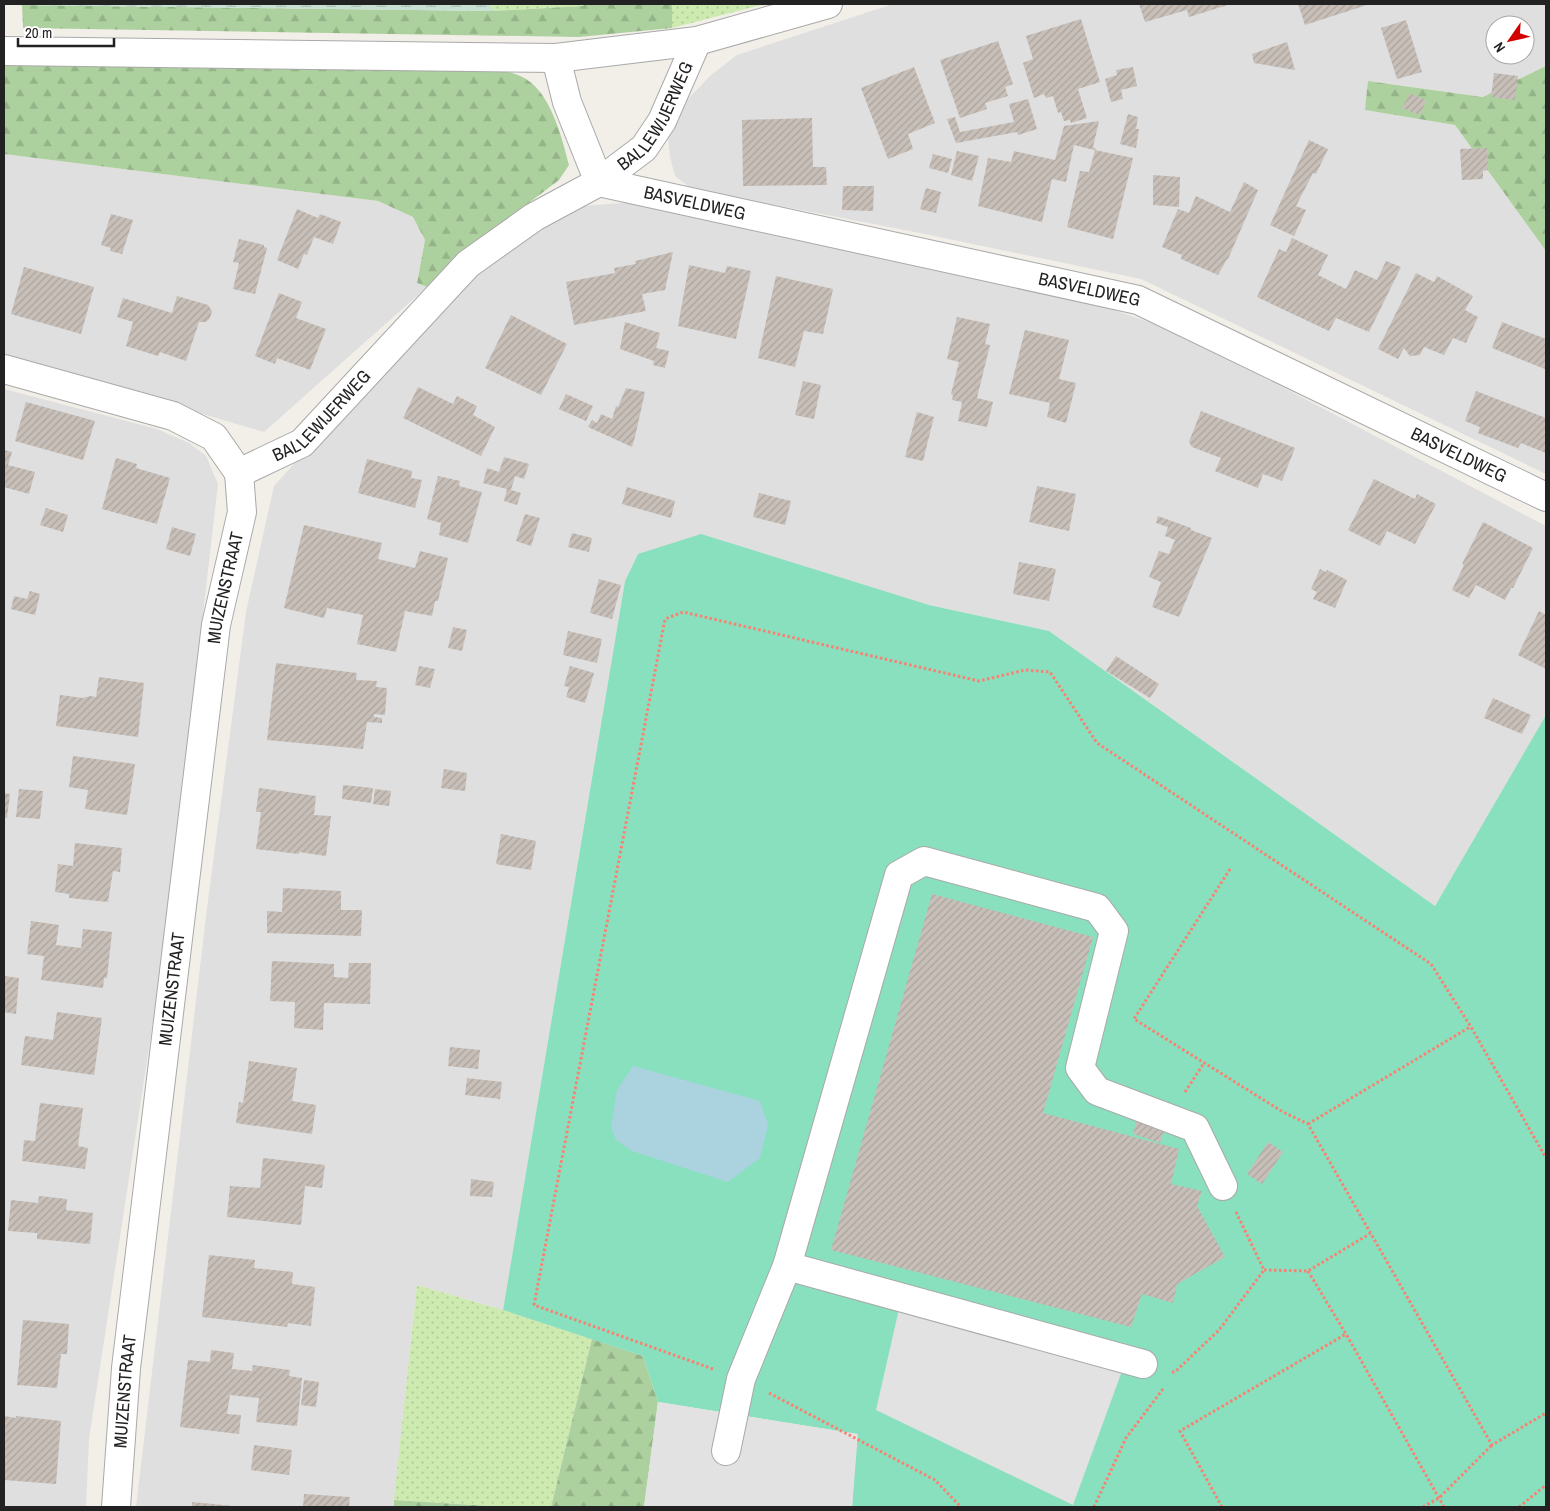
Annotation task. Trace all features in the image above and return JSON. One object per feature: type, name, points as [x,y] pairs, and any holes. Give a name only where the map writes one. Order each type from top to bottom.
[{"type":"street","name":"BALLEWIJERWEG","points":[[4,51],[556,58],[697,41],[828,4]]},
{"type":"street","name":"BALLEWIJERWEG","points":[[239,473],[302,443],[468,264],[534,217],[599,182],[644,148],[662,122],[697,41]]},
{"type":"street","name":"BALLEWIJERWEG","points":[[556,58],[567,102],[599,182]]},
{"type":"street","name":"BASVELDWEG","points":[[599,182],[1138,300],[1546,497]]},
{"type":"street","points":[[4,369],[173,416],[214,437],[239,473]]},
{"type":"street","name":"MUIZENSTRAAT","points":[[116,1507],[128,1358],[216,625],[242,512],[239,473]]},
{"type":"street","points":[[726,1451],[741,1378],[787,1266],[900,875],[924,861],[1097,908],[1114,931],[1080,1068],[1097,1091],[1195,1128],[1223,1186]]},
{"type":"street","points":[[787,1266],[1143,1364]]},
{"type":"path","points":[[1230,869],[1134,1019],[1283,1112],[1308,1124],[1492,1445]]},
{"type":"path","points":[[1308,1124],[1471,1027]]},
{"type":"path","points":[[1223,1186],[1264,1270]]},
{"type":"path","points":[[1264,1270],[1308,1271],[1371,1233]]},
{"type":"path","points":[[1170,1380],[1175,1372],[1219,1330],[1264,1270]]},
{"type":"path","points":[[1308,1271],[1444,1507]]},
{"type":"path","points":[[1222,1507],[1180,1431],[1346,1334]]},
{"type":"path","points":[[1143,1364],[1159,1370],[1175,1372]]},
{"type":"path","points":[[741,1378],[935,1480],[960,1507]]},
{"type":"path","points":[[1094,1507],[1126,1438],[1164,1387]]},
{"type":"path","points":[[1423,1507],[1438,1498],[1492,1445],[1546,1413]]},
{"type":"path","points":[[1519,1507],[1546,1485]]},
{"type":"shaded area","points":[[893,4],[1546,4],[1546,66],[1484,97],[1369,81],[1365,110],[1455,125],[1546,251],[1546,474],[1141,279],[920,233],[692,189],[675,176],[670,157],[668,137],[687,100],[711,75],[737,55]]},
{"type":"shaded area","points":[[4,154],[378,201],[413,217],[425,240],[417,283],[427,287],[264,432],[4,355]]},
{"type":"shaded area","points":[[636,202],[703,215],[1105,307],[1178,332],[1546,526],[1546,715],[1435,906],[1049,631],[929,605],[638,554],[625,581],[503,1310],[417,1285],[394,1507],[136,1507],[207,908],[246,612],[274,486],[321,434],[455,296],[513,243],[583,206]]},
{"type":"shaded area","points":[[4,389],[157,429],[189,443],[206,456],[218,484],[165,943],[89,1439],[86,1507],[4,1507]]},
{"type":"shaded area","points":[[899,1309],[1122,1371],[1073,1505],[876,1410]]},
{"type":"shaded area","points":[[658,1402],[858,1434],[852,1507],[644,1507]]},
{"type":"green space","points":[[489,4],[585,4],[583,6],[494,11]]},
{"type":"green space","points":[[489,4],[494,11],[4,5]]},
{"type":"green space","points":[[585,4],[672,4],[672,28],[579,37],[23,28],[22,5],[494,11],[583,6]]},
{"type":"green space","points":[[672,4],[765,4],[672,28]]},
{"type":"green space","points":[[4,61],[504,71],[526,79],[542,95],[554,118],[569,165],[559,180],[468,249],[427,287],[417,283],[425,240],[413,217],[378,201],[4,154]]},
{"type":"green space","points":[[1546,66],[1546,251],[1455,125],[1365,110],[1368,81],[1483,97]]},
{"type":"green space","points":[[701,534],[929,605],[1049,631],[1435,906],[1546,715],[1546,1507],[852,1507],[857,1434],[658,1402],[643,1356],[503,1310],[625,581],[638,554]]},
{"type":"green space","points":[[417,1285],[592,1339],[551,1507],[505,1507],[394,1500]]},
{"type":"green space","points":[[592,1339],[643,1356],[658,1402],[644,1507],[551,1507]]},
{"type":"green space","points":[[394,1500],[505,1507],[394,1507]]},
{"type":"water","points":[[633,1066],[760,1101],[768,1125],[760,1158],[728,1182],[632,1151],[616,1140],[611,1127],[617,1090]]},
{"type":"building","points":[[1139,4],[1231,4],[1189,17],[1187,10],[1145,22]]},
{"type":"building","points":[[1298,4],[1370,4],[1305,25]]},
{"type":"building","points":[[1081,19],[1100,82],[1078,89],[1087,118],[1071,123],[1070,120],[1064,121],[1061,112],[1058,113],[1053,96],[1046,98],[1044,94],[1034,98],[1023,63],[1033,59],[1026,36]]},
{"type":"building","points":[[1406,20],[1422,72],[1397,79],[1381,28]]},
{"type":"building","points":[[998,41],[1013,84],[1005,87],[1008,96],[985,103],[987,109],[960,118],[940,60]]},
{"type":"building","points":[[1287,42],[1295,70],[1254,63],[1252,54]]},
{"type":"building","points":[[914,67],[935,123],[908,134],[913,149],[888,159],[861,88]]},
{"type":"building","points":[[1133,67],[1137,86],[1121,90],[1123,99],[1111,102],[1105,79],[1117,75],[1116,70]]},
{"type":"building","points":[[1494,73],[1518,76],[1515,100],[1491,97]]},
{"type":"building","points":[[1410,93],[1426,100],[1420,115],[1402,108]]},
{"type":"building","points":[[1028,99],[1037,129],[1018,135],[1017,132],[956,143],[947,119],[955,117],[960,132],[1014,122],[1009,104]]},
{"type":"building","points":[[1128,114],[1138,117],[1136,129],[1139,129],[1136,148],[1120,144]]},
{"type":"building","points":[[812,118],[813,167],[826,167],[827,185],[743,186],[742,120]]},
{"type":"building","points":[[1099,121],[1093,147],[1096,149],[1074,145],[1066,182],[1052,179],[1042,222],[978,206],[988,158],[1011,162],[1014,151],[1055,160],[1064,126]]},
{"type":"building","points":[[1309,140],[1328,149],[1316,174],[1313,173],[1296,206],[1306,210],[1294,236],[1270,225]]},
{"type":"building","points":[[1487,148],[1488,170],[1483,171],[1483,179],[1462,180],[1460,149]]},
{"type":"building","points":[[1095,150],[1133,158],[1113,239],[1067,227],[1080,171],[1089,172]]},
{"type":"building","points":[[957,151],[979,156],[972,181],[951,175]]},
{"type":"building","points":[[933,154],[952,159],[948,173],[929,168]]},
{"type":"building","points":[[1153,175],[1180,177],[1179,207],[1153,205]]},
{"type":"building","points":[[1244,182],[1258,190],[1228,259],[1218,275],[1181,259],[1182,255],[1162,247],[1178,209],[1189,213],[1196,196],[1230,212]]},
{"type":"building","points":[[843,186],[874,186],[873,211],[842,210]]},
{"type":"building","points":[[926,188],[941,192],[936,213],[920,209]]},
{"type":"building","points":[[297,209],[318,218],[320,214],[341,222],[333,244],[314,237],[307,255],[304,254],[298,269],[277,260]]},
{"type":"building","points":[[111,214],[133,220],[122,254],[110,251],[111,248],[101,245]]},
{"type":"building","points":[[1292,238],[1328,255],[1318,275],[1346,289],[1355,270],[1377,280],[1386,261],[1401,267],[1369,332],[1336,318],[1329,331],[1257,297],[1279,249],[1286,252]]},
{"type":"building","points":[[239,239],[264,245],[267,248],[255,294],[233,289],[239,263],[233,262]]},
{"type":"building","points":[[673,252],[665,290],[642,294],[646,311],[574,325],[566,282],[615,273],[614,268],[636,264],[635,261]]},
{"type":"building","points":[[689,265],[725,273],[727,266],[751,271],[736,339],[678,326]]},
{"type":"building","points":[[24,267],[94,287],[81,334],[11,314]]},
{"type":"building","points":[[1416,273],[1434,282],[1437,276],[1473,296],[1465,310],[1478,317],[1466,343],[1453,338],[1444,355],[1424,347],[1420,355],[1410,356],[1404,348],[1398,359],[1378,349]]},
{"type":"building","points":[[776,276],[833,289],[823,334],[804,331],[795,367],[758,358]]},
{"type":"building","points":[[279,293],[302,302],[296,318],[326,329],[310,370],[277,358],[275,364],[255,356]]},
{"type":"building","points":[[177,296],[208,305],[212,311],[210,318],[206,322],[199,322],[186,361],[160,352],[158,356],[126,346],[133,322],[117,317],[123,298],[172,313]]},
{"type":"building","points":[[511,315],[567,344],[541,395],[485,368]]},
{"type":"building","points":[[957,317],[990,324],[985,344],[990,345],[977,398],[993,402],[987,427],[958,421],[962,402],[952,400],[953,395],[951,394],[959,362],[947,359]]},
{"type":"building","points":[[625,322],[660,333],[656,348],[669,351],[665,368],[653,365],[654,361],[620,349]]},
{"type":"building","points":[[1502,322],[1546,339],[1545,369],[1492,348]]},
{"type":"building","points":[[1025,330],[1069,340],[1059,379],[1076,383],[1066,423],[1047,417],[1050,403],[1009,394]]},
{"type":"building","points":[[803,381],[821,385],[814,419],[795,415]]},
{"type":"building","points":[[418,387],[453,404],[457,396],[477,406],[473,415],[495,427],[481,456],[403,418]]},
{"type":"building","points":[[626,388],[645,392],[632,447],[588,427],[592,420],[597,423],[601,414],[612,419],[616,406],[618,407]]},
{"type":"building","points":[[1476,391],[1546,418],[1546,453],[1521,443],[1518,448],[1478,433],[1480,427],[1465,421]]},
{"type":"building","points":[[566,394],[593,406],[586,421],[559,409]]},
{"type":"building","points":[[26,402],[95,421],[83,460],[15,441]]},
{"type":"building","points":[[1201,411],[1295,448],[1282,481],[1263,474],[1258,488],[1215,471],[1221,458],[1192,447],[1189,442]]},
{"type":"building","points":[[917,412],[934,417],[923,461],[905,457]]},
{"type":"building","points":[[4,450],[12,452],[8,465],[35,472],[29,494],[4,487]]},
{"type":"building","points":[[504,457],[529,464],[524,479],[515,476],[511,490],[521,493],[517,505],[504,501],[507,489],[483,483],[487,468],[499,472]]},
{"type":"building","points":[[116,458],[137,464],[136,468],[170,478],[157,524],[102,509]]},
{"type":"building","points":[[367,459],[412,471],[411,478],[422,480],[415,508],[358,493]]},
{"type":"building","points":[[438,476],[460,481],[459,486],[482,492],[468,543],[439,535],[441,523],[427,519]]},
{"type":"building","points":[[1374,479],[1415,499],[1417,494],[1436,504],[1415,544],[1387,531],[1380,546],[1348,530]]},
{"type":"building","points":[[1037,486],[1076,494],[1069,531],[1029,522]]},
{"type":"building","points":[[627,487],[675,501],[671,518],[622,504]]},
{"type":"building","points":[[759,493],[791,501],[785,525],[753,517]]},
{"type":"building","points":[[46,508],[68,515],[63,532],[40,525]]},
{"type":"building","points":[[525,514],[540,518],[531,546],[516,541]]},
{"type":"building","points":[[1158,516],[1212,538],[1179,617],[1152,607],[1161,582],[1149,577],[1159,551],[1169,554],[1175,540],[1165,536],[1168,527],[1156,523]]},
{"type":"building","points":[[1483,522],[1533,548],[1505,600],[1476,585],[1469,598],[1452,590],[1464,565],[1462,564]]},
{"type":"building","points":[[304,525],[382,543],[378,559],[415,568],[420,551],[448,558],[438,601],[435,601],[432,616],[405,611],[396,652],[357,644],[363,615],[327,608],[324,618],[284,608]]},
{"type":"building","points":[[172,527],[196,534],[190,556],[166,549]]},
{"type":"building","points":[[572,533],[592,538],[589,552],[568,547]]},
{"type":"building","points":[[1019,562],[1056,569],[1049,601],[1013,594]]},
{"type":"building","points":[[1320,569],[1326,572],[1327,570],[1347,580],[1335,608],[1313,599],[1317,592],[1311,589]]},
{"type":"building","points":[[599,579],[621,585],[612,619],[590,613]]},
{"type":"building","points":[[30,591],[40,594],[35,615],[11,609],[14,596],[27,599]]},
{"type":"building","points":[[1539,611],[1546,615],[1546,669],[1518,655]]},
{"type":"building","points":[[453,627],[467,630],[462,651],[448,648]]},
{"type":"building","points":[[568,631],[602,639],[597,663],[563,655]]},
{"type":"building","points":[[1116,656],[1159,684],[1150,698],[1106,671]]},
{"type":"building","points":[[276,663],[357,673],[356,680],[377,681],[376,687],[387,688],[385,715],[374,714],[374,717],[382,718],[382,723],[367,722],[363,749],[267,740]]},
{"type":"building","points":[[419,666],[435,669],[430,688],[415,685]]},
{"type":"building","points":[[570,666],[594,673],[585,703],[566,697],[569,687],[564,686]]},
{"type":"building","points":[[99,677],[144,683],[138,737],[56,726],[60,695],[83,698],[96,697]]},
{"type":"building","points":[[1493,698],[1531,715],[1522,734],[1484,718]]},
{"type":"building","points":[[73,756],[135,764],[127,815],[85,809],[88,790],[69,787]]},
{"type":"building","points":[[444,769],[467,773],[465,791],[441,788]]},
{"type":"building","points":[[343,785],[373,788],[371,803],[342,799]]},
{"type":"building","points":[[259,788],[316,796],[314,815],[331,816],[326,856],[256,849],[261,812],[256,812]]},
{"type":"building","points":[[19,789],[43,791],[40,819],[16,817]]},
{"type":"building","points":[[375,789],[391,791],[389,806],[373,804]]},
{"type":"building","points":[[4,793],[10,794],[7,818],[4,817]]},
{"type":"building","points":[[501,834],[536,841],[531,870],[496,864]]},
{"type":"building","points":[[75,843],[122,848],[120,872],[113,871],[108,902],[69,898],[69,894],[55,892],[58,864],[73,866]]},
{"type":"building","points":[[283,888],[341,891],[341,910],[362,910],[361,936],[267,933],[267,911],[282,912]]},
{"type":"building","points":[[932,894],[1093,937],[1043,1113],[1179,1149],[1171,1184],[1202,1191],[1197,1206],[1225,1257],[1177,1284],[1173,1303],[1142,1294],[1131,1327],[831,1250]]},
{"type":"building","points":[[31,921],[59,925],[56,945],[81,948],[83,929],[112,932],[107,978],[104,978],[103,988],[41,980],[44,956],[27,954]]},
{"type":"building","points":[[272,961],[334,964],[334,977],[348,978],[349,963],[371,963],[370,1004],[324,1003],[323,1030],[294,1028],[295,1002],[270,1001]]},
{"type":"building","points":[[4,976],[19,978],[16,1014],[4,1012]]},
{"type":"building","points":[[57,1012],[102,1018],[94,1075],[21,1065],[25,1036],[53,1040]]},
{"type":"building","points":[[450,1047],[480,1050],[478,1069],[448,1066]]},
{"type":"building","points":[[249,1061],[297,1068],[292,1101],[316,1105],[312,1134],[236,1123],[239,1102],[243,1103]]},
{"type":"building","points":[[467,1078],[502,1082],[500,1099],[465,1095]]},
{"type":"building","points":[[40,1103],[83,1108],[78,1146],[88,1148],[85,1169],[22,1161],[24,1140],[35,1141]]},
{"type":"building","points":[[1137,1120],[1165,1128],[1160,1143],[1133,1134]]},
{"type":"building","points":[[1268,1142],[1283,1152],[1262,1184],[1247,1174]]},
{"type":"building","points":[[263,1158],[325,1165],[322,1188],[305,1186],[301,1225],[227,1217],[230,1186],[260,1188]]},
{"type":"building","points":[[471,1179],[494,1182],[492,1197],[470,1196]]},
{"type":"building","points":[[39,1196],[67,1199],[66,1210],[93,1213],[90,1244],[37,1239],[37,1233],[8,1231],[11,1200],[38,1203]]},
{"type":"building","points":[[209,1255],[255,1260],[254,1268],[293,1272],[292,1284],[315,1287],[311,1326],[288,1323],[287,1327],[202,1317]]},
{"type":"building","points":[[23,1320],[69,1324],[67,1354],[61,1354],[57,1388],[17,1385]]},
{"type":"building","points":[[211,1350],[234,1353],[232,1369],[252,1371],[253,1365],[290,1370],[289,1376],[302,1378],[297,1426],[256,1422],[259,1398],[230,1395],[227,1414],[241,1415],[239,1434],[180,1427],[188,1360],[210,1362]]},
{"type":"building","points":[[304,1380],[319,1382],[316,1407],[301,1405]]},
{"type":"building","points":[[4,1416],[61,1421],[56,1484],[4,1480]]},
{"type":"building","points":[[254,1445],[292,1450],[289,1475],[251,1470]]},
{"type":"building","points":[[304,1494],[350,1497],[349,1507],[303,1507]]},
{"type":"building","points":[[192,1502],[234,1506],[234,1507],[192,1507]]}]
